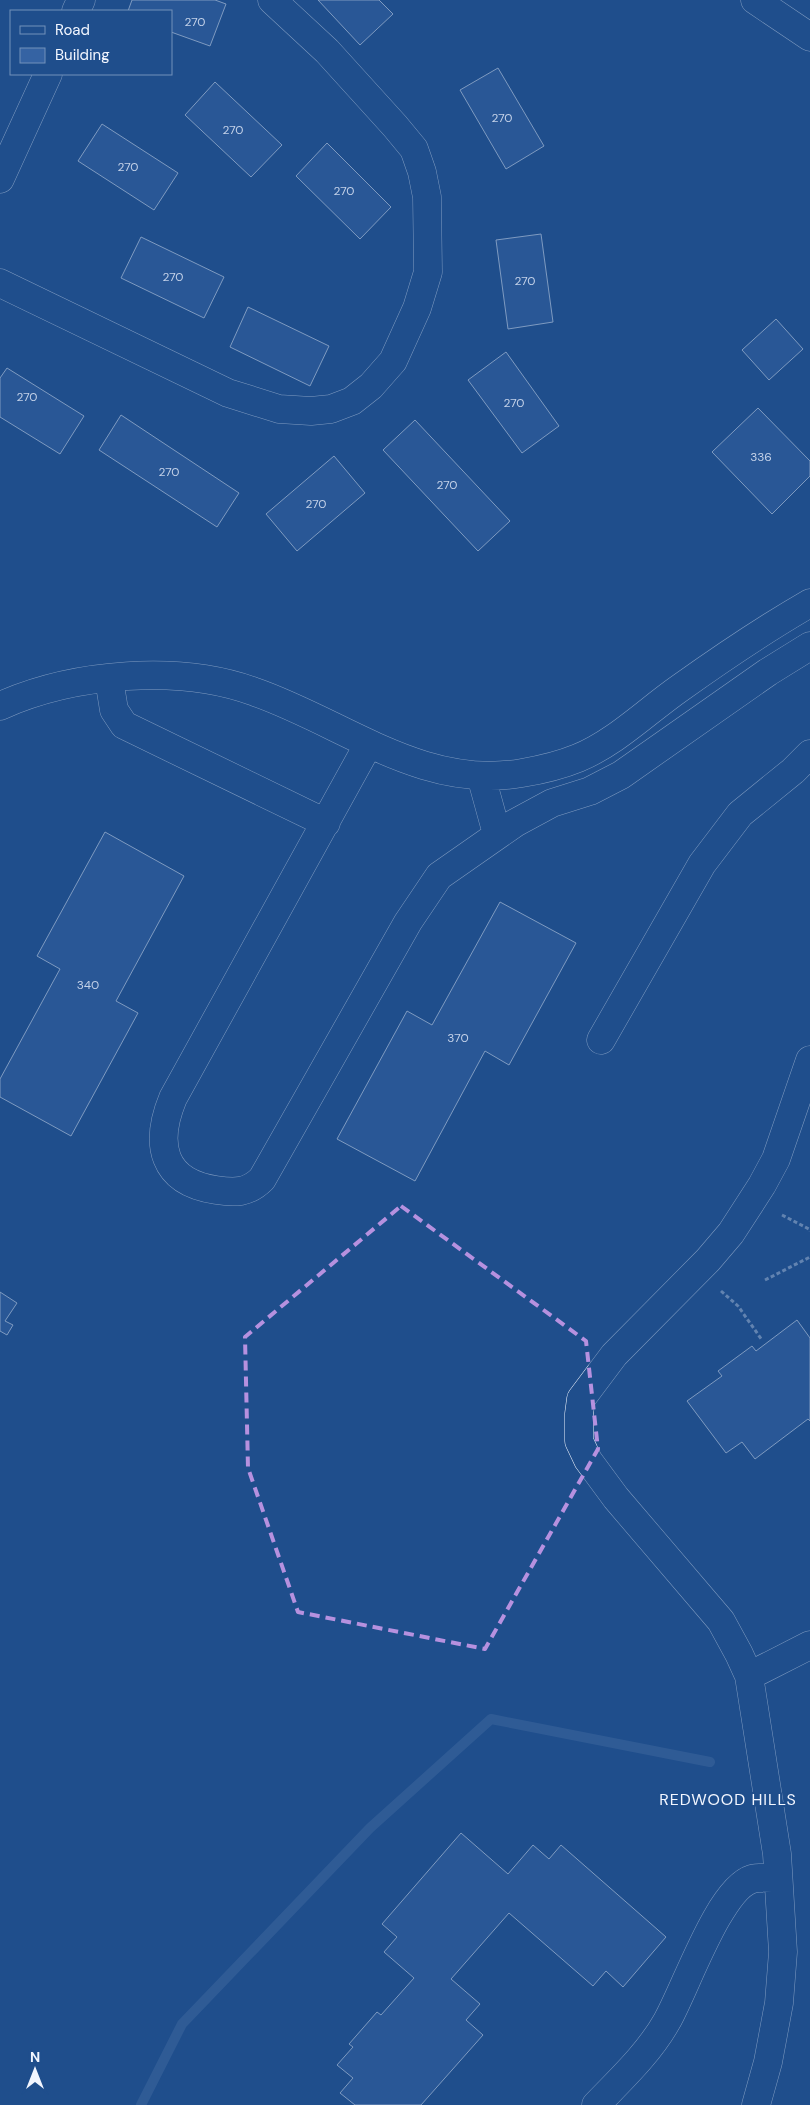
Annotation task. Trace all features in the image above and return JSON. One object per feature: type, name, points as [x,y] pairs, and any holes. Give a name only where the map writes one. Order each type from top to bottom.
[{"type":"street","points":[[0,283],[228,393],[279,409],[311,411],[331,409],[352,400],[371,386],[393,361],[417,308],[428,272],[427,198],[422,172],[414,149],[395,126],[327,51],[272,0]]},
{"type":"street","points":[[755,0],[810,37]]},
{"type":"street","points":[[0,179],[48,75]]},
{"type":"street","points":[[0,706],[26,695],[73,683],[109,679],[181,676],[218,680],[287,704],[368,745],[411,762],[464,775],[492,777],[523,773],[578,758],[605,744],[688,682],[767,628],[810,604]]},
{"type":"street","points":[[368,745],[173,1098],[163,1132],[164,1148],[169,1160],[184,1180],[197,1185],[231,1192],[243,1192],[254,1187],[262,1179],[408,922],[438,876],[497,834],[552,803],[590,791],[621,775],[723,703],[810,646]]},
{"type":"street","points":[[109,679],[114,710],[129,728],[326,822]]},
{"type":"street","points":[[601,1040],[702,864],[740,814],[794,771],[810,754]]},
{"type":"street","points":[[481,776],[497,834]]},
{"type":"street","points":[[756,2105],[768,2062],[779,2003],[783,1952],[773,1821],[749,1676],[721,1621],[616,1498],[588,1460],[579,1440],[579,1414],[581,1399],[614,1355],[708,1260],[731,1233],[762,1185],[776,1159],[810,1060]]},
{"type":"street","points":[[749,1676],[810,1645]]},
{"type":"street","points":[[596,2105],[641,2057],[667,2022],[724,1904],[739,1886],[752,1879],[778,1878]]},
{"type":"path","points":[[765,1280],[810,1257]]},
{"type":"path","points":[[738,1306],[762,1340]]},
{"type":"highlighted area","points":[[401,1206],[586,1341],[598,1449],[485,1649],[298,1612],[248,1468],[245,1337]]},
{"type":"building","points":[[132,0],[215,0],[226,4],[210,46],[172,32],[172,10],[128,10]]},
{"type":"building","points":[[318,0],[379,0],[393,14],[360,45]]},
{"type":"building","points":[[498,68],[544,146],[506,169],[460,90]]},
{"type":"building","points":[[215,82],[282,145],[251,177],[185,115]]},
{"type":"building","points":[[102,124],[178,173],[154,210],[78,161]]},
{"type":"building","points":[[327,143],[391,207],[360,239],[296,176]]},
{"type":"building","points":[[541,234],[553,322],[508,329],[496,240]]},
{"type":"building","points":[[141,237],[224,277],[204,318],[121,278]]},
{"type":"building","points":[[248,307],[329,346],[310,386],[230,347]]},
{"type":"building","points":[[776,319],[803,349],[769,380],[742,350]]},
{"type":"building","points":[[506,352],[559,426],[522,453],[468,380]]},
{"type":"building","points":[[7,368],[84,416],[60,454],[0,417],[0,378]]},
{"type":"building","points":[[758,408],[810,461],[810,476],[772,514],[712,452]]},
{"type":"building","points":[[121,415],[239,493],[217,527],[99,450]]},
{"type":"building","points":[[415,420],[510,521],[478,551],[383,450]]},
{"type":"building","points":[[334,456],[365,493],[297,551],[266,514]]},
{"type":"building","points":[[105,832],[184,876],[116,1001],[138,1013],[71,1136],[0,1097],[0,1079],[60,969],[37,956]]},
{"type":"building","points":[[500,902],[576,943],[509,1065],[485,1051],[415,1181],[337,1139],[407,1011],[432,1025]]},
{"type":"building","points":[[0,1292],[17,1303],[5,1321],[13,1325],[7,1335],[0,1331]]},
{"type":"building","points":[[797,1320],[810,1338],[810,1421],[808,1419],[755,1459],[742,1442],[726,1453],[687,1401],[722,1376],[718,1371],[752,1346],[756,1351]]},
{"type":"building","points":[[461,1833],[508,1874],[533,1845],[549,1859],[561,1845],[666,1937],[623,1987],[606,1971],[593,1986],[509,1913],[451,1979],[480,2004],[466,2020],[483,2035],[421,2105],[355,2105],[340,2093],[353,2078],[337,2065],[353,2047],[349,2044],[377,2012],[381,2015],[414,1978],[384,1952],[397,1937],[382,1924]]},
{"type":"waterway","points":[[141,2105],[182,2024],[370,1828],[491,1719],[710,1762]]},
{"type":"district","name":"REDWOOD HILLS","points":[[728,1799]]}]
